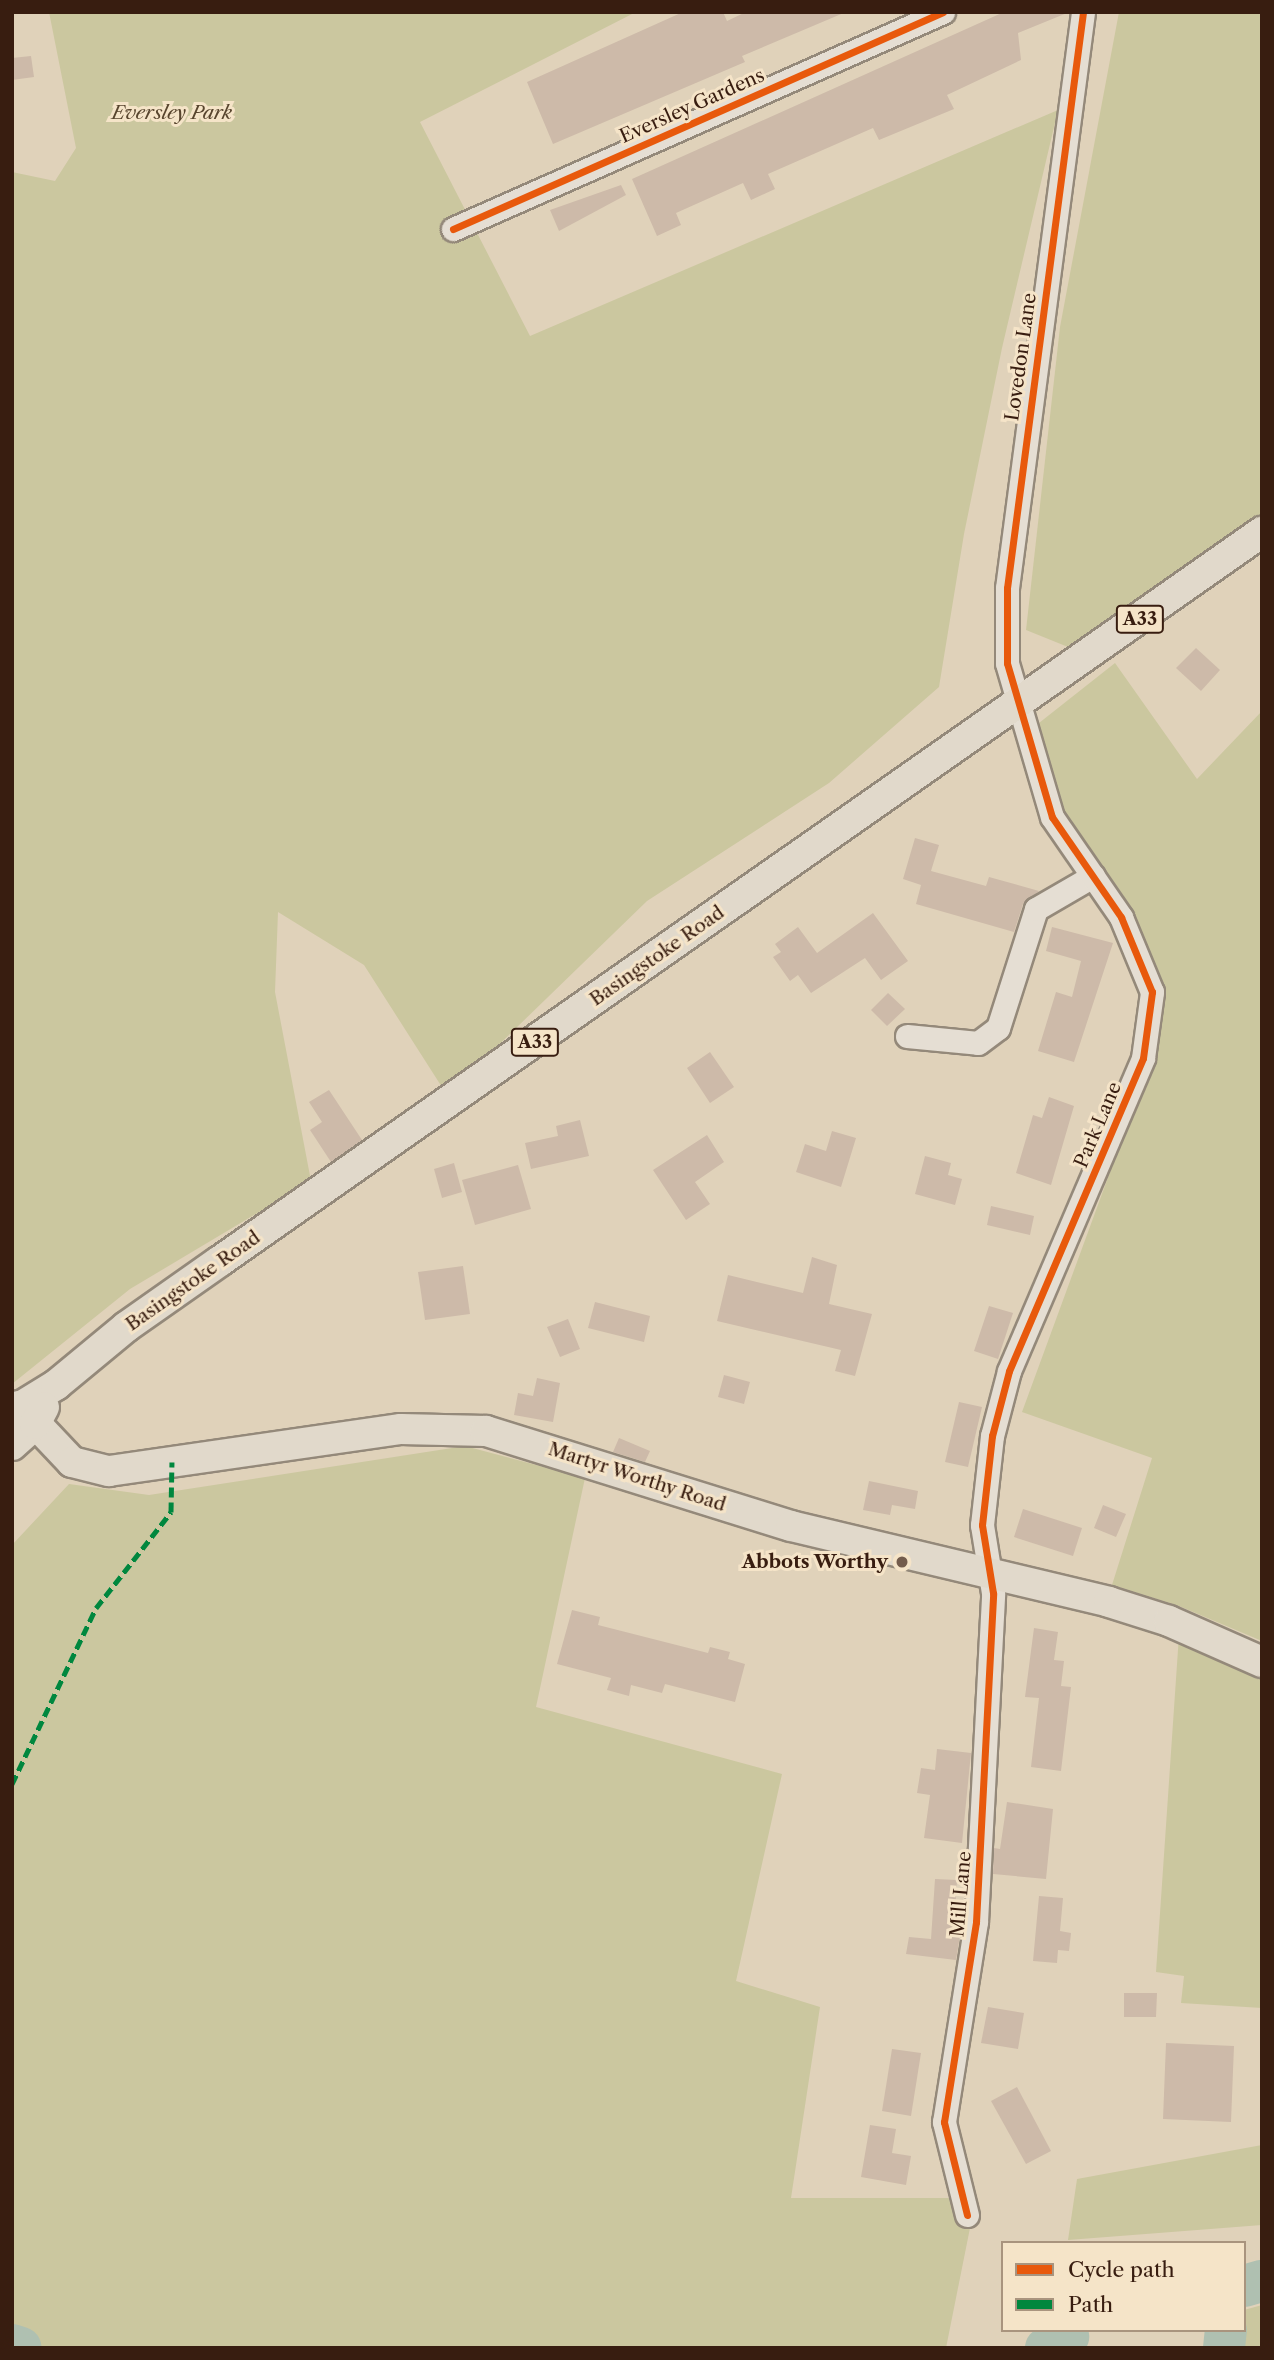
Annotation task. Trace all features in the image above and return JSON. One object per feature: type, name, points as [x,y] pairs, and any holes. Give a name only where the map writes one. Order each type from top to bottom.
[{"type":"main road","name":"Basingstoke Road","points":[[12,1445],[22,1414],[157,1305],[960,741],[1019,706],[1262,532]]},
{"type":"main road","name":"Martyr Worthy Road","points":[[22,1414],[72,1462],[109,1471],[401,1429],[486,1431],[791,1526],[1109,1602],[1262,1662]]},
{"type":"street","name":"Eversley Gardens","points":[[453,229],[943,12]]},
{"type":"street","name":"Lovedon Lane","points":[[1019,706],[1007,663],[1007,589],[1083,12]]},
{"type":"street","name":"Park Lane","points":[[986,1571],[982,1525],[992,1436],[1009,1371],[1143,1058],[1152,992],[1121,917],[1052,817],[1019,706]]},
{"type":"street","points":[[907,1036],[978,1043],[998,1028],[1036,909],[1093,876]]},
{"type":"street","name":"Mill Lane","points":[[967,2215],[944,2122],[976,1922],[992,1607],[986,1571]]},
{"type":"green space","name":"Eversley Park","points":[[49,12],[636,12],[420,122],[530,336],[1058,110],[1002,348],[964,534],[939,687],[829,783],[647,901],[447,1095],[364,965],[278,912],[275,992],[311,1181],[130,1289],[12,1384],[12,172],[55,181],[76,148]]},
{"type":"green space","points":[[1119,12],[1262,12],[1262,516],[1078,651],[1026,630],[1060,327]]},
{"type":"green space","points":[[1115,663],[1197,779],[1262,711],[1262,1641],[1179,1606],[1112,1585],[1152,1458],[1022,1412],[1150,1063],[1165,996],[1131,915],[1065,812],[1039,723]]},
{"type":"green space","points":[[465,1446],[585,1478],[536,1707],[782,1774],[736,1981],[820,2007],[791,2198],[976,2198],[946,2348],[12,2348],[12,1545],[69,1484],[149,1495]]},
{"type":"green space","points":[[1179,1635],[1262,1675],[1262,2008],[1181,2003],[1184,1976],[1156,1972]]},
{"type":"green space","points":[[1262,2145],[1262,2225],[1068,2240],[1077,2179]]},
{"type":"green space","points":[[1262,2305],[1262,2348],[1232,2348],[1234,2332],[1246,2332],[1246,2309]]},
{"type":"building","points":[[683,12],[723,12],[727,21],[746,12],[846,12],[742,56],[745,62],[553,144],[527,82]]},
{"type":"building","points":[[1004,12],[1067,13],[1018,33],[1021,60],[947,95],[954,109],[879,140],[873,128],[768,174],[775,189],[751,200],[743,183],[676,213],[681,225],[657,236],[632,179]]},
{"type":"building","points":[[31,56],[34,77],[12,80],[12,58]]},
{"type":"building","points":[[621,185],[626,195],[559,231],[550,210]]},
{"type":"building","points":[[1196,648],[1220,670],[1201,691],[1176,668]]},
{"type":"building","points":[[915,838],[939,845],[931,871],[986,886],[989,877],[1039,891],[1023,904],[1014,932],[916,904],[921,885],[903,879]]},
{"type":"building","points":[[873,913],[908,961],[881,980],[865,958],[811,993],[798,975],[790,981],[773,957],[781,952],[775,944],[798,927],[817,953]]},
{"type":"building","points":[[1052,927],[1113,943],[1074,1062],[1038,1051],[1056,992],[1072,997],[1081,961],[1046,951]]},
{"type":"building","points":[[888,993],[905,1009],[887,1026],[871,1010]]},
{"type":"building","points":[[710,1052],[734,1087],[710,1103],[687,1068]]},
{"type":"building","points":[[329,1090],[362,1140],[331,1162],[310,1130],[322,1122],[309,1102]]},
{"type":"building","points":[[1049,1097],[1074,1106],[1051,1185],[1016,1173],[1033,1115],[1042,1118]]},
{"type":"building","points":[[580,1120],[589,1156],[531,1169],[525,1143],[558,1136],[556,1126]]},
{"type":"building","points":[[832,1131],[856,1138],[841,1187],[796,1172],[805,1144],[826,1151]]},
{"type":"building","points":[[707,1135],[724,1162],[695,1182],[710,1204],[686,1220],[653,1170]]},
{"type":"building","points":[[925,1156],[951,1163],[948,1175],[962,1179],[955,1205],[915,1194]]},
{"type":"building","points":[[454,1163],[462,1192],[442,1198],[434,1169]]},
{"type":"building","points":[[518,1165],[531,1209],[475,1225],[462,1180]]},
{"type":"building","points":[[991,1206],[1034,1216],[1030,1235],[987,1225]]},
{"type":"building","points":[[812,1257],[837,1265],[829,1304],[872,1314],[855,1376],[835,1371],[841,1350],[717,1321],[728,1275],[803,1293]]},
{"type":"building","points":[[463,1266],[470,1314],[425,1320],[418,1272]]},
{"type":"building","points":[[595,1302],[650,1316],[644,1342],[588,1328]]},
{"type":"building","points":[[989,1306],[1013,1313],[998,1359],[974,1351]]},
{"type":"building","points":[[568,1319],[580,1349],[560,1357],[547,1327]]},
{"type":"building","points":[[724,1375],[750,1382],[744,1404],[718,1397]]},
{"type":"building","points":[[537,1378],[560,1383],[553,1422],[514,1415],[518,1393],[533,1396]]},
{"type":"building","points":[[959,1402],[982,1407],[968,1467],[945,1462]]},
{"type":"building","points":[[619,1438],[650,1451],[645,1462],[613,1452]]},
{"type":"building","points":[[869,1481],[918,1491],[915,1509],[892,1505],[890,1515],[863,1510]]},
{"type":"building","points":[[1103,1505],[1126,1514],[1116,1537],[1094,1528]]},
{"type":"building","points":[[1023,1509],[1082,1528],[1073,1556],[1014,1537]]},
{"type":"building","points":[[572,1610],[600,1617],[598,1625],[708,1653],[710,1647],[730,1652],[728,1659],[745,1664],[735,1702],[665,1684],[662,1693],[631,1685],[629,1696],[607,1690],[611,1678],[557,1664]]},
{"type":"building","points":[[1034,1628],[1058,1632],[1054,1660],[1064,1661],[1061,1686],[1071,1687],[1061,1771],[1031,1767],[1039,1698],[1025,1697]]},
{"type":"building","points":[[937,1749],[971,1753],[962,1843],[924,1838],[930,1795],[917,1793],[921,1768],[935,1770]]},
{"type":"building","points":[[1007,1802],[1053,1809],[1046,1879],[993,1874],[994,1848],[1000,1849]]},
{"type":"building","points":[[935,1879],[957,1880],[954,1929],[961,1929],[956,1960],[906,1954],[909,1937],[931,1939]]},
{"type":"building","points":[[1039,1896],[1063,1898],[1060,1931],[1071,1933],[1069,1951],[1058,1950],[1057,1963],[1033,1961]]},
{"type":"building","points":[[1124,1993],[1157,1993],[1156,2017],[1124,2017]]},
{"type":"building","points":[[988,2007],[1024,2013],[1018,2049],[981,2043]]},
{"type":"building","points":[[1166,2043],[1234,2046],[1231,2122],[1163,2119]]},
{"type":"building","points":[[892,2049],[921,2053],[911,2116],[882,2111]]},
{"type":"building","points":[[1017,2087],[1051,2151],[1026,2164],[991,2101]]},
{"type":"building","points":[[870,2125],[896,2129],[892,2153],[911,2156],[906,2185],[861,2177]]},
{"type":"waterway","points":[[1246,2285],[1262,2281]]},
{"type":"waterway","points":[[1224,2348],[1226,2332]]},
{"type":"waterway","points":[[1046,2348],[1068,2337]]},
{"type":"waterway","points":[[12,2345],[21,2348]]},
{"type":"marked path","points":[[12,1784],[96,1608],[171,1512],[172,1462]]},
{"type":"cycle path","points":[[453,229],[943,12]]},
{"type":"cycle path","points":[[967,2215],[944,2122],[976,1922],[993,1593],[982,1525],[992,1436],[1009,1371],[1143,1058],[1152,992],[1121,917],[1052,817],[1007,663],[1007,588],[1083,12]]},
{"type":"place","name":"Abbots Worthy","points":[[902,1562]]}]
